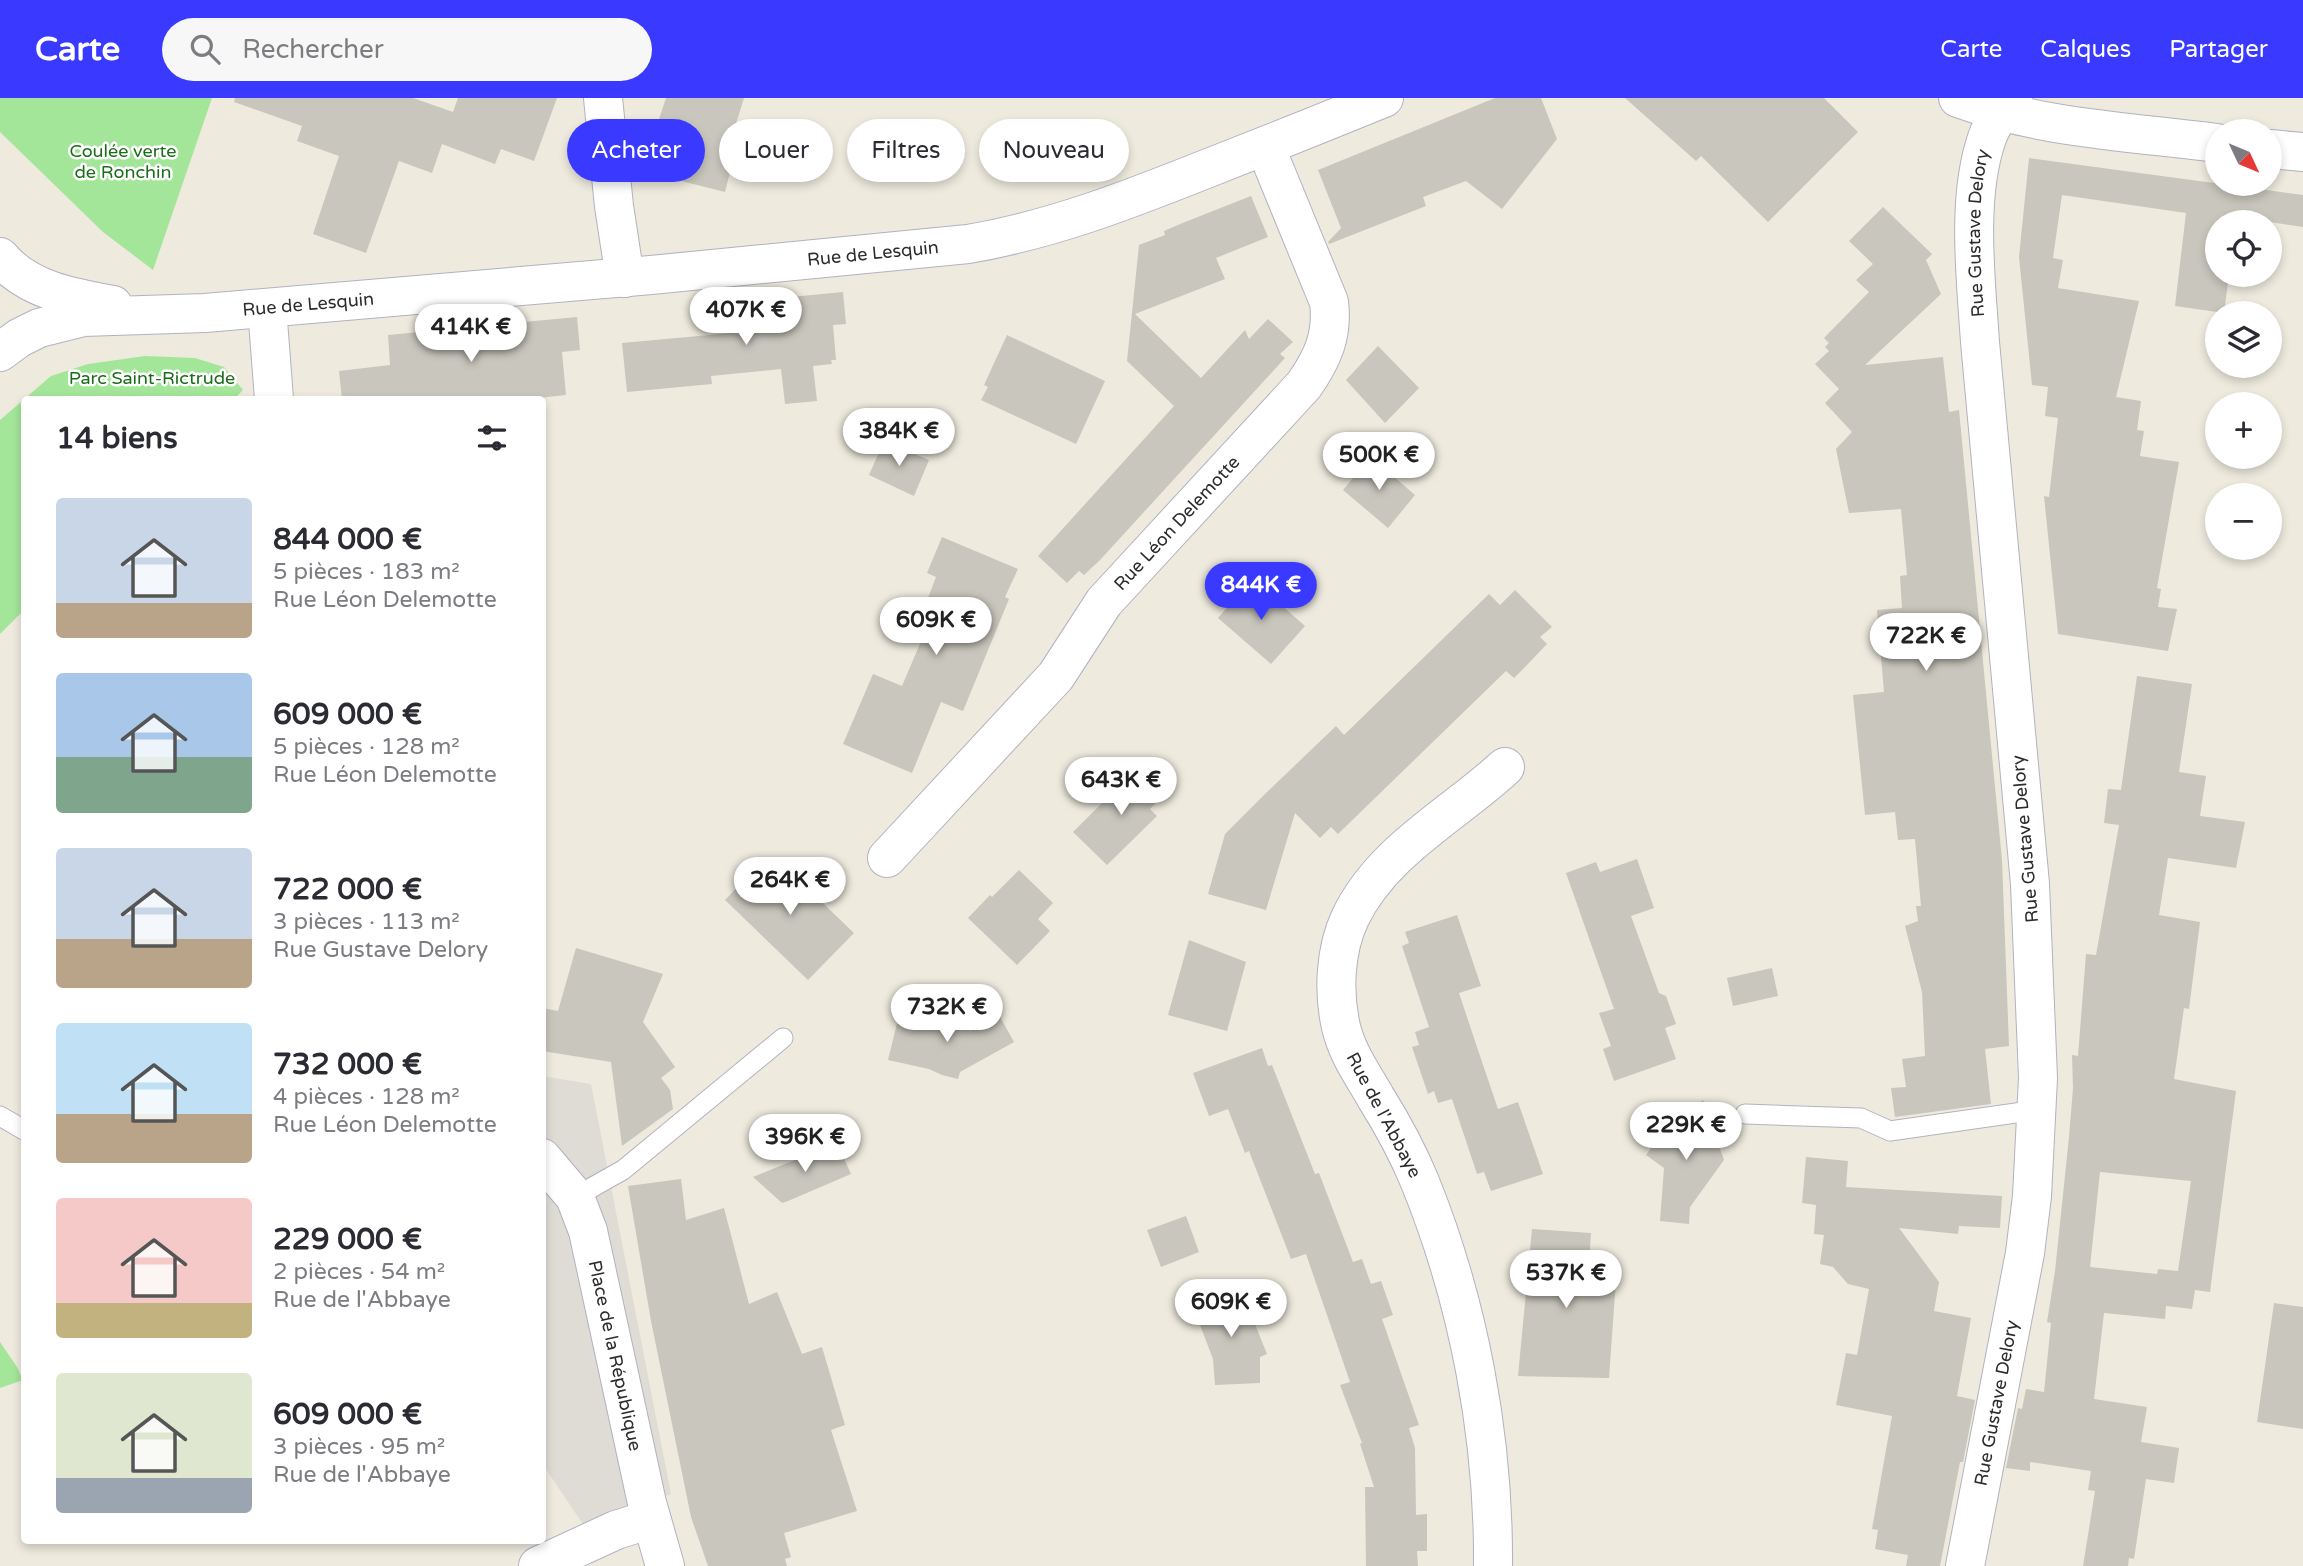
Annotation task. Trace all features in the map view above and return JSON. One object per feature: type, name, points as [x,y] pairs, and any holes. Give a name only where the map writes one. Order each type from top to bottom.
[{"type":"street","points":[[603,98],[614,206],[625,278]]},
{"type":"street","name":"Rue de Lesquin","points":[[0,352],[19,338],[61,321],[83,317],[267,308],[625,278],[968,244],[1003,238],[1092,213],[1384,98]]},
{"type":"street","points":[[1958,98],[2007,105],[2051,121],[2205,141]]},
{"type":"street","name":"Rue Gustave Delory","points":[[1965,1566],[2025,1253],[2032,1196],[2036,1110],[2038,1027],[2030,884],[1980,342],[1975,261],[1976,194],[1981,162],[1988,136],[2007,105]]},
{"type":"street","name":"Rue Léon Delemotte","points":[[887,858],[1056,676],[1104,602],[1304,385],[1318,365],[1328,343],[1331,321],[1329,302],[1265,146]]},
{"type":"street","points":[[2282,150],[2303,152]]},
{"type":"street","name":"Rue de Lesquin","points":[[0,257],[15,273],[57,292],[170,314]]},
{"type":"street","points":[[267,308],[274,396]]},
{"type":"street","name":"Rue de l'Abbaye","points":[[1493,1566],[1493,1522],[1486,1452],[1476,1379],[1461,1310],[1420,1182],[1396,1132],[1345,1042],[1337,1006],[1337,978],[1340,949],[1350,919],[1372,885],[1404,849],[1505,767]]},
{"type":"street","name":"Place de la République","points":[[546,1163],[575,1197],[582,1211],[596,1261],[651,1519],[665,1566]]},
{"type":"street","points":[[538,1566],[616,1530],[651,1519]]},
{"type":"lane","points":[[575,1197],[623,1170],[783,1038]]},
{"type":"lane","points":[[1745,1114],[1860,1118],[1890,1131],[2036,1110]]},
{"type":"lane","points":[[0,1116],[21,1128]]},
{"type":"green space","name":"Coulée verte de Ronchin","points":[[0,98],[212,98],[153,270],[103,232],[0,132]]},
{"type":"green space","name":"Parc Saint-Rictrude","points":[[145,356],[195,358],[224,367],[243,390],[237,396],[28,396],[51,376],[88,364]]},
{"type":"green space","points":[[21,402],[21,613],[0,634],[0,420]]},
{"type":"green space","points":[[0,1342],[17,1367],[21,1381],[0,1388]]},
{"type":"shaded area","points":[[546,1077],[591,1084],[671,1494],[585,1527],[546,1469]]},
{"type":"building","points":[[235,98],[413,98],[453,112],[458,98],[557,98],[534,161],[501,149],[495,164],[442,144],[432,173],[399,161],[366,253],[313,234],[339,156],[297,141],[302,126],[234,102]]},
{"type":"building","points":[[666,98],[744,98],[737,119],[719,119],[719,182],[728,182],[725,192],[685,182],[705,182],[705,119],[659,119]]},
{"type":"building","points":[[1495,98],[1541,98],[1557,139],[1502,209],[1466,181],[1423,197],[1426,206],[1329,244],[1341,228],[1318,170]]},
{"type":"building","points":[[1625,98],[1824,98],[1858,132],[1768,222],[1701,156],[1696,161]]},
{"type":"building","points":[[2029,158],[2205,182],[2205,196],[2282,196],[2282,192],[2303,195],[2303,227],[2282,224],[2282,210],[2205,210],[2205,287],[2227,287],[2226,301],[2205,301],[2205,310],[2175,306],[2186,213],[2062,195],[2053,258],[2063,260],[2058,288],[2139,301],[2116,397],[2141,401],[2137,430],[2144,431],[2140,456],[2179,462],[2157,588],[2161,589],[2158,607],[2177,609],[2168,651],[2058,634],[2044,496],[2049,497],[2058,418],[2045,416],[2048,387],[2032,385],[2019,257]]},
{"type":"building","points":[[1251,196],[1268,237],[1216,258],[1225,279],[1135,314],[1201,378],[1245,330],[1249,339],[1268,319],[1293,342],[1280,354],[1285,358],[1100,560],[1084,575],[1079,571],[1067,583],[1038,556],[1174,406],[1127,361],[1139,245],[1165,235],[1164,231]]},
{"type":"building","points":[[1883,207],[1932,254],[1926,260],[1941,294],[1865,365],[1943,357],[1949,412],[1959,410],[2002,860],[2009,1046],[1985,1049],[1991,1104],[1895,1117],[1891,1088],[1906,1087],[1902,1059],[1925,1056],[1922,992],[1905,926],[1918,921],[1916,906],[1921,906],[1915,839],[1898,840],[1895,812],[1865,815],[1853,695],[1884,692],[1877,610],[1902,608],[1900,576],[1907,575],[1901,509],[1849,513],[1836,449],[1852,432],[1825,403],[1839,389],[1815,364],[1829,351],[1825,347],[1829,343],[1824,338],[1869,292],[1856,280],[1873,264],[1849,241]]},
{"type":"building","points":[[843,292],[846,324],[833,325],[836,360],[831,360],[832,364],[813,366],[817,401],[785,404],[781,369],[711,376],[712,384],[627,392],[622,343],[731,333],[728,303]]},
{"type":"building","points":[[577,317],[580,350],[562,352],[566,395],[342,396],[339,371],[390,365],[388,335]]},
{"type":"building","points":[[1007,335],[1105,381],[1076,444],[981,400],[988,387],[984,385]]},
{"type":"building","points":[[1378,346],[1419,388],[1385,423],[1346,380]]},
{"type":"building","points":[[884,441],[929,460],[914,496],[869,475]]},
{"type":"building","points":[[1371,457],[1415,495],[1388,528],[1343,490]]},
{"type":"building","points":[[942,537],[1018,569],[1005,597],[1009,599],[963,711],[941,702],[912,773],[843,744],[873,674],[902,686],[928,625],[923,623],[923,611],[936,577],[927,573]]},
{"type":"building","points":[[1252,579],[1305,626],[1271,664],[1218,618]]},
{"type":"building","points":[[1515,590],[1552,627],[1540,637],[1547,644],[1514,678],[1506,671],[1338,834],[1331,827],[1320,838],[1295,813],[1266,910],[1208,894],[1225,834],[1263,796],[1336,726],[1344,735],[1489,594],[1500,605]]},
{"type":"building","points":[[2137,676],[2192,684],[2179,772],[2206,776],[2200,816],[2245,822],[2236,868],[2168,858],[2159,915],[2200,922],[2189,1009],[2184,1008],[2174,1079],[2236,1091],[2210,1292],[2195,1290],[2192,1309],[2166,1306],[2165,1319],[2104,1313],[2094,1399],[2147,1407],[2141,1442],[2179,1448],[2174,1483],[2146,1479],[2134,1559],[2129,1558],[2128,1566],[2083,1566],[2095,1491],[2088,1490],[2091,1471],[2030,1462],[2030,1471],[2006,1468],[2018,1408],[2022,1409],[2026,1389],[2044,1392],[2051,1323],[2047,1322],[2069,1137],[2073,1088],[2072,1055],[2078,1056],[2086,954],[2096,955],[2119,825],[2104,823],[2108,789],[2121,790]],"holes":[[[2100,1172],[2191,1181],[2178,1271],[2158,1269],[2157,1274],[2090,1267]]]},
{"type":"building","points":[[1138,767],[1166,793],[1150,809],[1157,816],[1107,865],[1073,832]]},
{"type":"building","points":[[765,858],[777,870],[782,864],[854,933],[808,980],[725,900]]},
{"type":"building","points":[[1637,859],[1654,908],[1631,916],[1659,993],[1666,996],[1676,1024],[1665,1028],[1676,1059],[1614,1081],[1603,1049],[1611,1046],[1599,1013],[1614,1009],[1566,873],[1596,862],[1600,872]]},
{"type":"building","points":[[1019,870],[1053,903],[1038,919],[1050,931],[1017,965],[968,918]]},
{"type":"building","points":[[1457,915],[1481,986],[1459,993],[1498,1109],[1518,1102],[1543,1174],[1491,1191],[1484,1172],[1477,1174],[1452,1099],[1438,1103],[1434,1091],[1428,1094],[1412,1047],[1419,1045],[1415,1032],[1429,1027],[1402,946],[1409,943],[1405,932]]},
{"type":"building","points":[[1189,940],[1246,962],[1227,1031],[1168,1015]]},
{"type":"building","points":[[576,948],[663,974],[643,1022],[675,1067],[661,1078],[670,1090],[673,1109],[622,1146],[611,1062],[546,1052],[546,1009],[558,1011]]},
{"type":"building","points":[[1772,968],[1778,996],[1733,1006],[1727,978]]},
{"type":"building","points":[[961,1013],[970,1031],[999,1015],[1014,1042],[960,1072],[958,1079],[888,1060],[899,1015],[932,1023]]},
{"type":"building","points":[[1262,1048],[1268,1066],[1272,1065],[1315,1174],[1319,1173],[1353,1262],[1362,1259],[1371,1284],[1381,1281],[1393,1315],[1382,1319],[1419,1425],[1409,1428],[1415,1448],[1416,1515],[1427,1514],[1427,1551],[1417,1551],[1418,1566],[1366,1566],[1365,1487],[1374,1487],[1360,1444],[1362,1443],[1340,1385],[1350,1382],[1306,1254],[1291,1259],[1249,1151],[1245,1153],[1228,1109],[1209,1116],[1193,1073]]},
{"type":"building","points":[[1703,1100],[1724,1160],[1690,1207],[1689,1224],[1660,1221],[1664,1168],[1646,1155],[1660,1135]]},
{"type":"building","points":[[837,1143],[851,1174],[788,1201],[782,1203],[753,1177]]},
{"type":"building","points":[[1806,1157],[1848,1161],[1846,1187],[2002,1196],[2000,1228],[1959,1226],[1958,1234],[1899,1228],[1939,1282],[1934,1311],[1971,1318],[1957,1396],[1975,1400],[1940,1566],[1906,1566],[1908,1555],[1875,1549],[1878,1530],[1872,1529],[1892,1416],[1836,1405],[1846,1353],[1857,1355],[1869,1289],[1848,1284],[1833,1267],[1820,1264],[1824,1235],[1814,1234],[1816,1205],[1802,1203]]},
{"type":"building","points":[[681,1179],[686,1220],[724,1208],[749,1304],[777,1292],[802,1354],[822,1347],[845,1425],[831,1430],[857,1511],[784,1533],[791,1557],[785,1559],[787,1566],[708,1566],[691,1517],[651,1321],[628,1186]]},
{"type":"building","points":[[1186,1216],[1199,1252],[1161,1267],[1147,1230]]},
{"type":"building","points":[[1532,1229],[1591,1233],[1588,1278],[1616,1280],[1609,1378],[1518,1376]]},
{"type":"building","points":[[1230,1292],[1242,1292],[1267,1354],[1260,1357],[1260,1383],[1215,1385],[1213,1359],[1192,1304]]},
{"type":"building","points":[[2274,1303],[2303,1307],[2303,1429],[2257,1422]]}]
